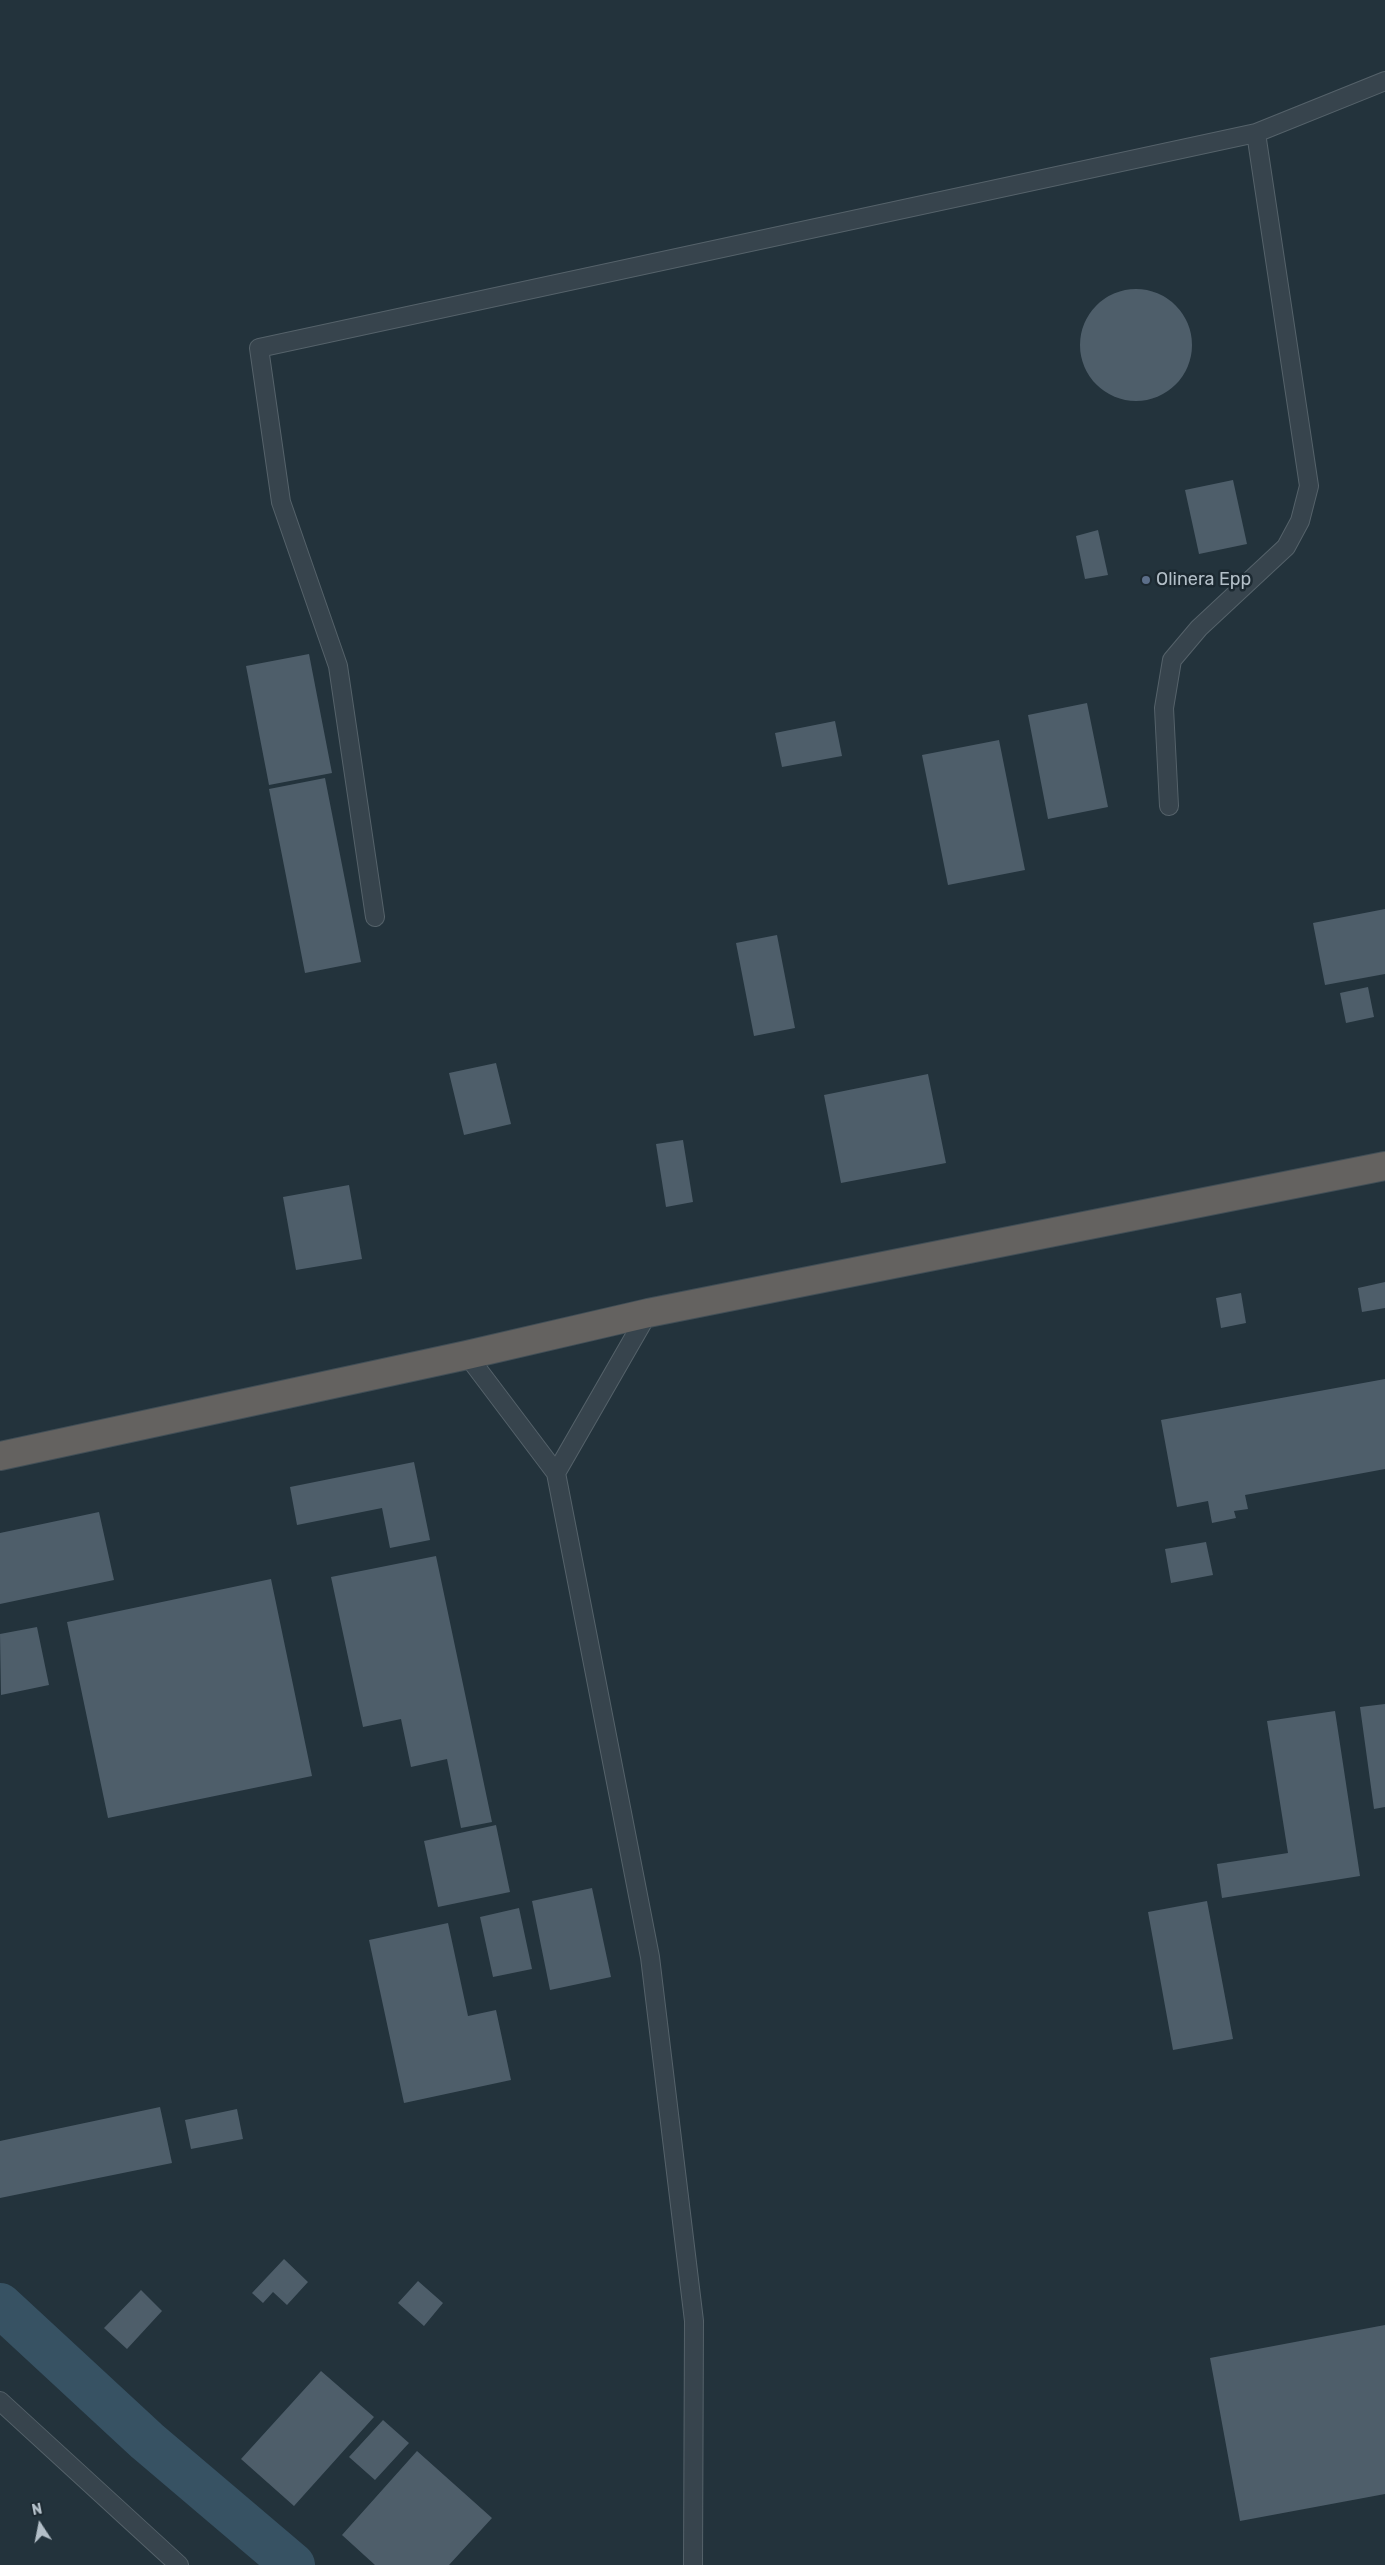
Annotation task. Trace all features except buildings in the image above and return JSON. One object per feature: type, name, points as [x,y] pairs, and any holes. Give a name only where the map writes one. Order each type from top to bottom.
[{"type":"highway","points":[[0,1456],[467,1355],[648,1313],[1385,1166]]},
{"type":"lane","points":[[375,916],[338,666],[281,502],[259,348],[1256,133],[1385,81]]},
{"type":"lane","points":[[1169,806],[1164,708],[1172,660],[1198,628],[1286,547],[1300,521],[1309,486],[1256,133]]},
{"type":"lane","points":[[556,1473],[648,1313]]},
{"type":"lane","points":[[467,1355],[556,1473],[650,1957],[694,2321],[693,2565]]},
{"type":"lane","points":[[0,2401],[179,2565]]},
{"type":"waterway","points":[[0,2305],[147,2441],[293,2565]]},
{"type":"place","name":"Olinera Epp","points":[[1146,580]]}]
